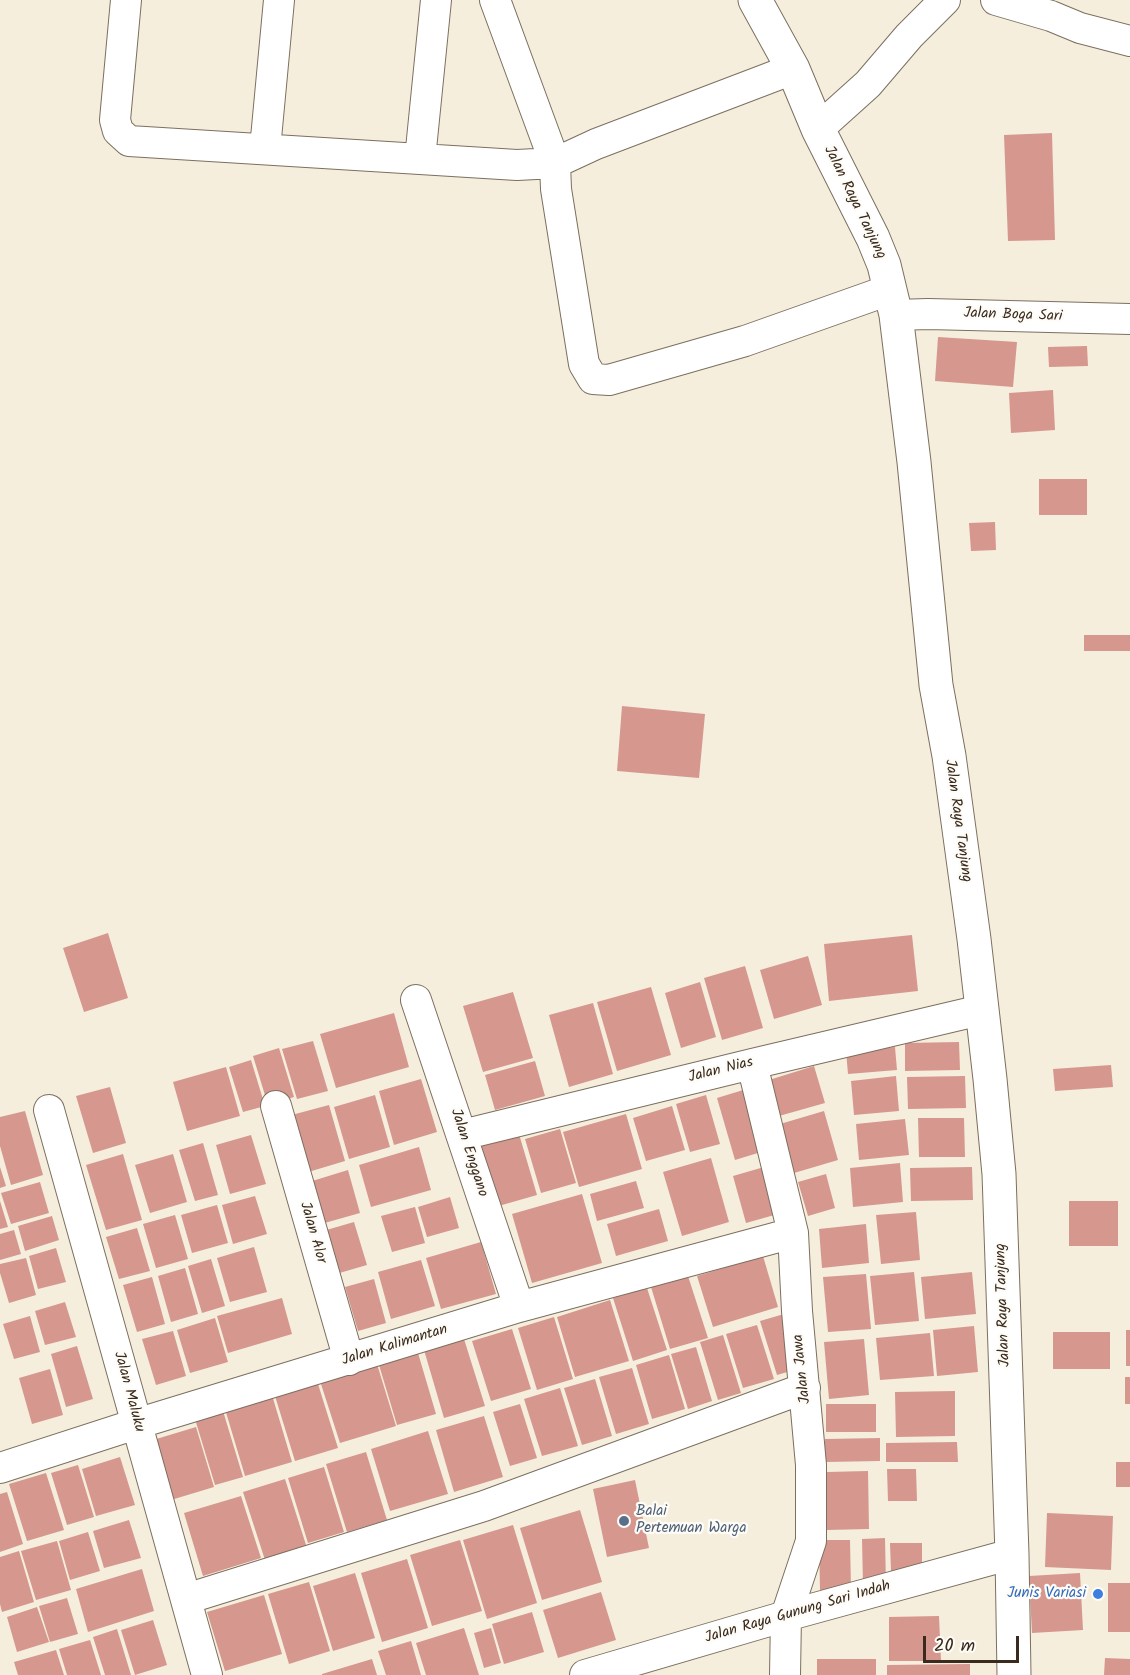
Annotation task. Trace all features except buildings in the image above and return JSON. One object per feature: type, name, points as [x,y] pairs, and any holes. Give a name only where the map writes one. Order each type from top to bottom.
[{"type":"main road","name":"Jalan Raya Tanjung","points":[[754,0],[793,69],[818,129],[873,237],[884,265],[893,302],[915,462],[936,685],[974,939],[999,1174],[1014,1675]]},
{"type":"street","points":[[126,0],[115,116],[116,128],[129,141],[517,165],[555,163],[596,144],[793,69]]},
{"type":"street","points":[[265,149],[279,0]]},
{"type":"street","points":[[420,159],[436,0]]},
{"type":"street","points":[[818,129],[868,84],[909,36],[945,0]]},
{"type":"street","points":[[996,0],[1051,16],[1080,28],[1130,41]]},
{"type":"street","points":[[504,2],[555,163]]},
{"type":"street","name":"Jalan Boga Sari","points":[[555,163],[556,189],[584,364],[593,379],[609,380],[893,302],[928,314],[1130,320]]},
{"type":"street","name":"Jalan Enggano","points":[[416,1000],[519,1307]]},
{"type":"street","name":"Jalan Nias","points":[[462,1135],[981,1010]]},
{"type":"street","name":"Jalan Jawa","points":[[752,1064],[793,1233],[797,1311],[811,1465],[811,1541],[786,1616],[785,1675]]},
{"type":"street","name":"Jalan Alor","points":[[276,1106],[349,1360]]},
{"type":"street","name":"Jalan Maluku","points":[[49,1110],[207,1675]]},
{"type":"street","name":"Jalan Kalimantan","points":[[0,1468],[519,1307],[793,1233]]},
{"type":"street","points":[[186,1599],[484,1506],[805,1388]]},
{"type":"street","name":"Jalan Raya Gunung Sari Indah","points":[[585,1675],[786,1616],[1012,1554]]},
{"type":"place","name":"Balai Pertemuan Warga","points":[[624,1521]]},
{"type":"place","name":"Junis Variasi","points":[[1098,1594]]}]
